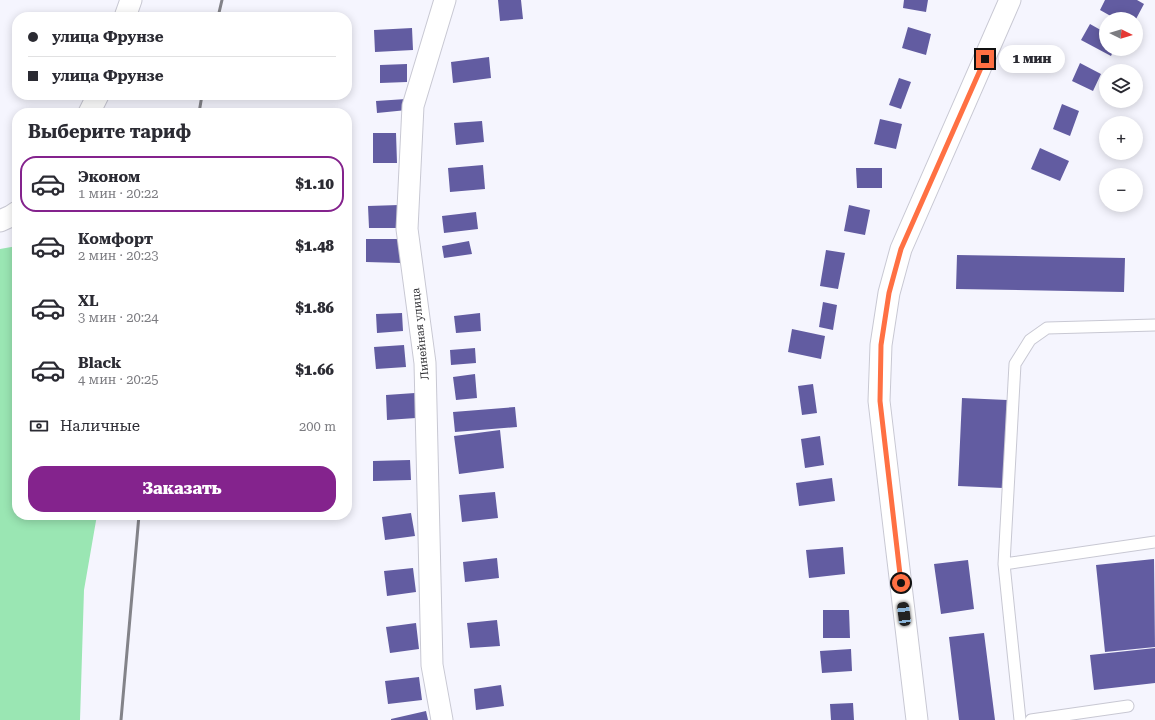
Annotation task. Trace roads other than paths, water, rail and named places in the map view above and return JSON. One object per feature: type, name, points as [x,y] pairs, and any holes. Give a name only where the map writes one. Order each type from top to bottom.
[{"type":"street","points":[[127,12],[131,0]]},
{"type":"street","name":"Линейная улица","points":[[442,720],[432,665],[425,363],[407,229],[414,106],[445,0]]},
{"type":"street","points":[[917,720],[880,401],[881,345],[889,293],[901,249],[1010,0]]},
{"type":"street","points":[[0,221],[12,215]]},
{"type":"lane","points":[[1020,720],[1004,564],[1015,364],[1030,340],[1047,328],[1155,325]]},
{"type":"lane","points":[[1004,564],[1155,542]]},
{"type":"lane","points":[[1031,720],[1128,706]]},
{"type":"railway","points":[[219,12],[222,0]]},
{"type":"railway","points":[[200,108],[201,100]]},
{"type":"railway","points":[[121,720],[139,520]]}]
